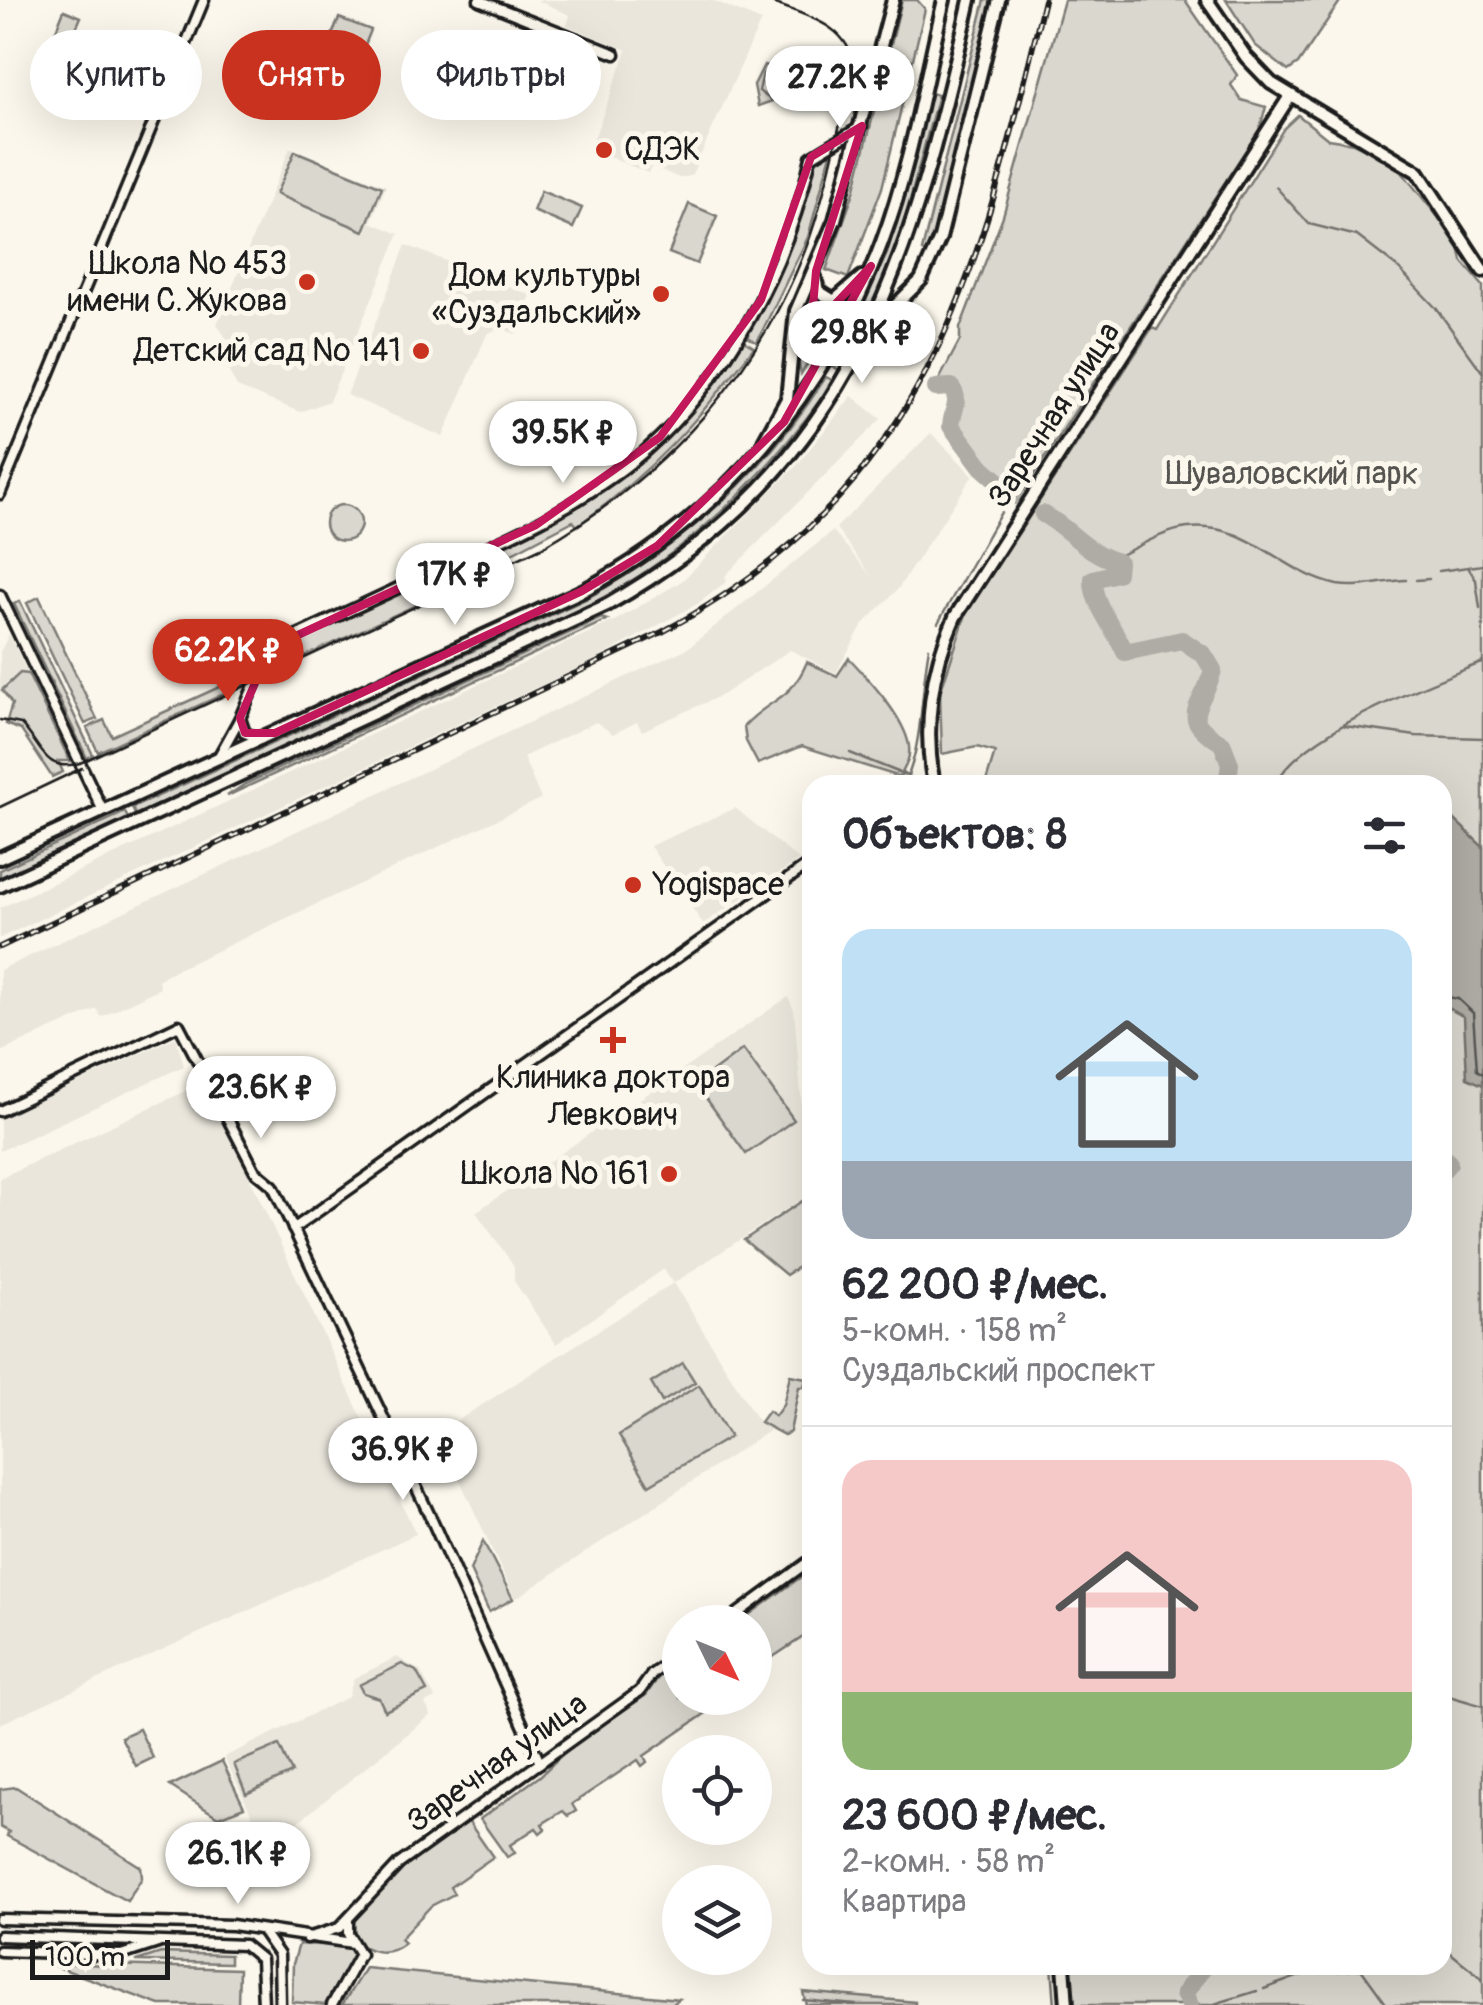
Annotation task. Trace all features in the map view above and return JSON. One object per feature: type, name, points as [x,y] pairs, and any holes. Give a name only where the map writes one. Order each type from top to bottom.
[{"type":"main road","points":[[758,454],[787,399],[792,325],[836,220],[893,0]]},
{"type":"main road","points":[[0,858],[607,578],[680,528],[758,454],[812,384],[871,266],[896,198],[944,0]]},
{"type":"main road","points":[[0,886],[530,641],[643,584],[697,546],[782,462],[832,397],[873,327],[913,228],[970,0]]},
{"type":"main road","points":[[873,327],[908,298],[931,261],[999,0]]},
{"type":"main road","points":[[1207,0],[1246,57],[1290,96],[1418,172],[1483,271]]},
{"type":"main road","name":"Заречная улица","points":[[930,775],[928,736],[936,668],[955,617],[1290,96]]},
{"type":"main road","points":[[816,271],[818,291],[834,301],[844,297],[871,266]]},
{"type":"main road","points":[[1065,1975],[1067,2005]]},
{"type":"street","points":[[0,494],[204,0]]},
{"type":"street","points":[[478,0],[616,54]]},
{"type":"street","points":[[218,758],[261,669],[259,653],[536,525],[645,451],[698,393],[761,300],[788,238],[814,153],[862,126]]},
{"type":"street","points":[[0,595],[103,811]]},
{"type":"street","points":[[240,718],[245,733],[261,739]]},
{"type":"street","points":[[293,1229],[802,869]]},
{"type":"street","points":[[0,1111],[179,1026],[255,1171],[273,1186],[540,1763]]},
{"type":"street","points":[[749,1605],[802,1566]]},
{"type":"street","name":"Заречная улица","points":[[307,1938],[326,1935],[349,1918],[399,1864],[640,1691],[662,1667]]},
{"type":"street","points":[[0,1918],[232,1925],[352,1943]]},
{"type":"street","points":[[332,2005],[360,1954],[352,1943],[349,1918]]},
{"type":"street","points":[[259,1930],[279,1955],[280,2005]]},
{"type":"street","points":[[0,1936],[244,1945],[261,1960],[263,2005]]},
{"type":"street","points":[[0,1951],[121,1955],[162,1941]]},
{"type":"highlighted area","points":[[862,126],[816,271],[811,330],[871,266],[784,422],[657,546],[582,591],[275,733],[245,733],[240,718],[261,669],[259,653],[536,525],[660,437],[761,300],[811,157]]},
{"type":"shaded area","points":[[537,0],[712,0],[761,21],[691,176],[679,178],[652,166],[648,173],[590,149],[627,50],[601,39],[601,30],[579,30],[567,25],[570,15]]},
{"type":"shaded area","name":"Школа № 453 имени С. Жукова","points":[[290,148],[386,186],[371,222],[399,234],[329,401],[300,412],[237,387],[225,364],[232,347],[217,324]]},
{"type":"shaded area","name":"Детский сад № 141","points":[[406,245],[531,295],[516,334],[499,328],[487,334],[443,437],[347,395]]},
{"type":"shaded area","points":[[852,396],[881,419],[725,576],[727,581],[699,603],[595,660],[0,938],[0,908],[618,619],[682,581],[797,465]]},
{"type":"shaded area","points":[[931,433],[973,475],[898,589],[862,626],[836,673],[790,650],[722,695],[642,731],[637,722],[613,734],[596,722],[523,757],[541,799],[167,974],[158,980],[160,988],[101,1017],[97,1009],[0,1052],[0,970],[688,648],[833,531],[872,577],[836,528]]},
{"type":"shaded area","points":[[9,634],[28,674],[20,673],[0,692],[0,652]]},
{"type":"shaded area","points":[[735,808],[799,860],[703,924],[650,846]]},
{"type":"shaded area","points":[[788,997],[794,1010],[802,1108],[802,1199],[674,1283],[756,1418],[770,1430],[515,1599],[438,1433],[673,1283],[664,1269],[556,1344],[514,1281],[514,1266],[476,1212]]},
{"type":"shaded area","points":[[176,1037],[184,1066],[0,1151],[0,1119]]},
{"type":"shaded area","points":[[205,1082],[416,1534],[0,1724],[0,1178]]},
{"type":"shaded area","points":[[397,1657],[420,1671],[435,1698],[425,1703],[431,1715],[298,1822],[256,1823],[224,1757],[348,1697],[354,1678]]},
{"type":"green space","points":[[902,0],[917,0],[925,9],[882,188],[848,278],[826,270],[854,192]]},
{"type":"green space","points":[[985,0],[994,0],[929,255],[922,251]]},
{"type":"green space","points":[[1064,0],[1185,0],[1237,75],[1231,85],[1241,100],[1266,107],[1259,130],[1021,494],[968,447],[956,419],[961,402],[956,381],[939,380],[960,340],[960,328],[1003,216]]},
{"type":"green space","points":[[1226,0],[1341,0],[1298,64],[1288,71],[1255,45]]},
{"type":"green space","points":[[64,10],[81,17],[75,30],[56,30]]},
{"type":"green space","points":[[339,18],[371,30],[334,30]]},
{"type":"green space","points":[[764,65],[803,82],[802,91],[763,74],[759,91],[772,101],[758,106],[754,85]]},
{"type":"green space","points":[[931,93],[938,95],[895,256],[839,370],[832,366],[887,254]]},
{"type":"green space","name":"Шуваловский парк","points":[[1298,115],[1328,139],[1353,143],[1393,161],[1458,242],[1462,261],[1483,286],[1483,2005],[1073,2005],[1071,1975],[1452,1975],[1452,775],[988,775],[995,752],[977,747],[942,754],[940,693],[966,614],[1152,328],[1157,330],[1284,128]]},
{"type":"green space","points":[[833,146],[808,237],[757,342],[749,338],[749,329],[780,271],[815,162]]},
{"type":"green space","points":[[295,151],[382,187],[364,231],[276,194]]},
{"type":"green space","points":[[541,191],[582,208],[573,228],[533,211]]},
{"type":"green space","points":[[689,204],[717,216],[697,264],[669,253]]},
{"type":"green space","points":[[812,297],[840,312],[801,374],[799,323]]},
{"type":"green space","points":[[742,340],[754,347],[734,373],[673,444],[628,486],[577,526],[573,521],[495,562],[491,552],[567,512],[650,454]]},
{"type":"green space","points":[[826,377],[832,380],[823,396],[747,487],[689,540],[624,586],[136,816],[132,808],[586,599],[622,578],[689,530],[750,474]]},
{"type":"green space","points":[[343,505],[356,510],[361,523],[356,536],[343,541],[330,536],[325,523],[330,510]]},
{"type":"green space","points":[[485,555],[492,570],[265,675],[281,649]]},
{"type":"green space","points":[[39,597],[97,719],[85,724],[27,603]]},
{"type":"green space","points":[[20,601],[93,755],[87,758],[14,604]]},
{"type":"green space","points":[[601,618],[607,620],[227,796],[245,784]]},
{"type":"green space","points":[[849,658],[888,703],[908,743],[909,754],[901,775],[802,746],[758,764],[746,741],[744,726],[794,685],[807,662],[837,676]]},
{"type":"green space","points":[[243,667],[253,670],[252,681],[98,752],[87,728],[104,720],[112,736],[226,684],[223,676]]},
{"type":"green space","points":[[20,673],[28,674],[70,761],[58,761],[63,772],[52,777],[21,730],[6,724],[12,704],[2,690]]},
{"type":"green space","points":[[125,812],[128,819],[0,879],[0,870]]},
{"type":"green space","points":[[743,1049],[794,1120],[746,1154],[696,1084]]},
{"type":"green space","points":[[802,1201],[802,1265],[786,1275],[744,1240]]},
{"type":"green space","points":[[683,1363],[695,1382],[662,1402],[651,1383]]},
{"type":"green space","points":[[790,1375],[802,1377],[790,1432],[784,1435],[760,1422],[768,1411],[775,1416],[783,1405]]},
{"type":"green space","points":[[699,1385],[730,1437],[649,1485],[619,1435]]},
{"type":"green space","points":[[483,1541],[513,1599],[489,1612],[470,1570]]},
{"type":"green space","points":[[802,1576],[802,1638],[772,1658],[772,1605],[762,1605]]},
{"type":"green space","points":[[402,1664],[416,1671],[427,1691],[385,1711],[379,1698],[363,1693],[359,1685]]},
{"type":"green space","points":[[662,1675],[662,1715],[703,1715],[674,1735],[662,1735],[662,1744],[644,1756],[647,1762],[642,1766],[638,1760],[572,1804],[576,1811],[568,1816],[563,1811],[542,1824],[545,1829],[540,1833],[536,1828],[510,1845],[515,1853],[507,1857],[480,1819],[540,1776],[571,1746],[646,1695]]},
{"type":"green space","points":[[139,1729],[153,1758],[136,1766],[121,1737]]},
{"type":"green space","points":[[279,1745],[292,1773],[246,1794],[234,1764]]},
{"type":"green space","points":[[222,1761],[244,1807],[218,1817],[170,1786]]},
{"type":"green space","points":[[16,1787],[141,1867],[142,1878],[127,1901],[7,1836],[9,1832],[0,1827],[0,1789]]},
{"type":"green space","points":[[468,1821],[493,1857],[450,1887],[454,1894],[431,1906],[400,1939],[404,1943],[398,1947],[378,1951],[352,1938],[352,1922],[393,1876]]},
{"type":"green space","points":[[299,1944],[347,1946],[354,1953],[325,2005],[292,2002],[293,1964]]},
{"type":"green space","points":[[161,1953],[230,1955],[230,1963],[136,1961]]},
{"type":"green space","points":[[47,1963],[239,1969],[238,2005],[160,2005]]},
{"type":"green space","points":[[365,1968],[679,1999],[670,2005],[342,2005]]},
{"type":"green space","points":[[803,1992],[915,2002],[915,2005],[806,2005]]},
{"type":"water","points":[[1452,819],[1483,847],[1483,1085],[1467,1078],[1464,1017],[1452,1010]]},
{"type":"waterway","points":[[1276,187],[1309,224],[1357,236],[1397,267],[1436,308],[1483,373]]},
{"type":"waterway","points":[[936,388],[951,387],[956,402],[951,426],[982,467],[1015,496]]},
{"type":"waterway","points":[[938,623],[1012,493]]},
{"type":"waterway","points":[[1043,514],[1096,553],[1118,562],[1117,573],[1093,579],[1100,607],[1125,652],[1182,640],[1204,655],[1213,670],[1196,718],[1199,726],[1222,743],[1230,764],[1228,775]]},
{"type":"waterway","points":[[1110,560],[1168,533],[1210,528],[1247,540],[1299,570],[1337,585],[1406,580]]},
{"type":"waterway","points":[[1439,571],[1483,565]]},
{"type":"waterway","points":[[1468,567],[1476,580],[1480,608]]},
{"type":"waterway","points":[[1416,580],[1429,579]]},
{"type":"waterway","points":[[908,775],[919,729],[929,648]]},
{"type":"waterway","points":[[1282,775],[1311,746],[1338,728],[1400,696],[1483,662]]},
{"type":"waterway","points":[[1345,726],[1416,736],[1483,738]]},
{"type":"waterway","points":[[850,753],[905,775]]},
{"type":"waterway","points":[[1452,1697],[1483,1706]]},
{"type":"waterway","points":[[1452,1954],[1483,1979]]},
{"type":"waterway","points":[[1053,1975],[1055,2005]]},
{"type":"waterway","points":[[1190,2005],[1184,1994],[1198,1975]]},
{"type":"waterway","points":[[1264,1989],[1302,1975]]},
{"type":"waterway","points":[[1365,1975],[1387,2005]]},
{"type":"waterway","points":[[1211,2005],[1257,1991]]},
{"type":"waterway","points":[[803,2000],[855,2005]]},
{"type":"tram line","points":[[0,720],[21,724],[51,761],[80,763],[541,548],[628,489],[667,454],[736,376],[790,286],[817,216],[853,67],[850,52],[833,30],[765,0]]},
{"type":"tram line","points":[[0,807],[82,768]]},
{"type":"railway","points":[[0,947],[662,632],[753,575],[826,511],[884,441],[930,364],[965,282],[995,194],[1044,0]]},
{"type":"place","name":"СДЭК","points":[[604,150]]},
{"type":"place","name":"Школа № 453 имени С. Жукова","points":[[307,282]]},
{"type":"place","name":"Дом культуры «Суздальский»","points":[[661,294]]},
{"type":"place","name":"Детский сад № 141","points":[[421,351]]},
{"type":"place","name":"Yogispace","points":[[633,885]]},
{"type":"place","name":"Клиника доктора Левкович","points":[[613,1040]]},
{"type":"place","name":"Школа № 161","points":[[669,1174]]}]
